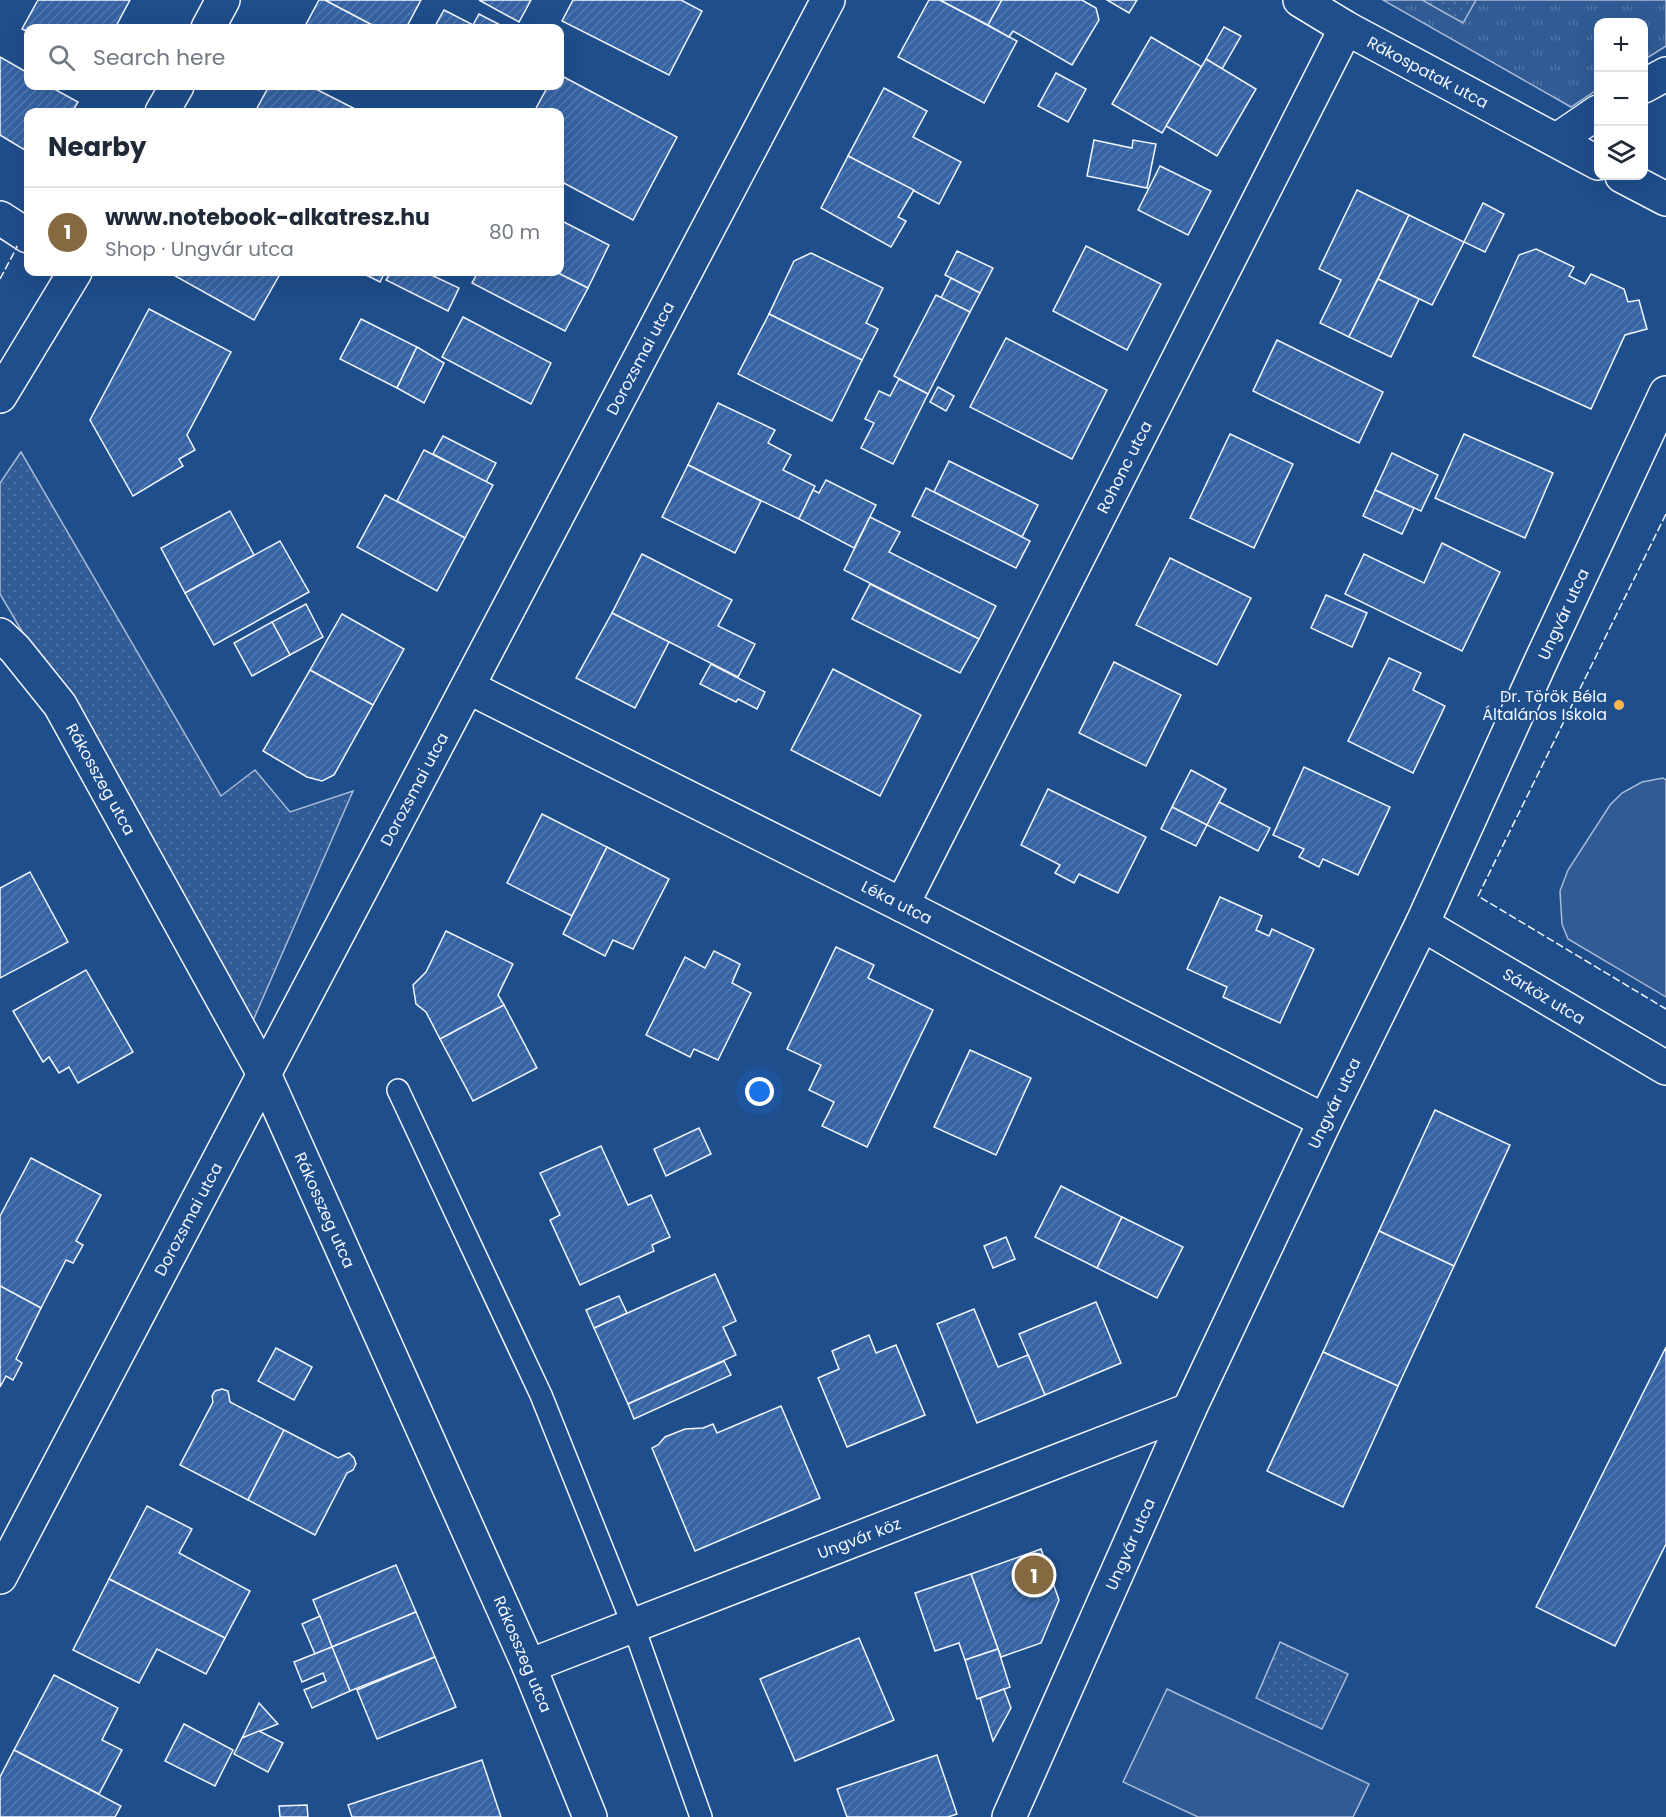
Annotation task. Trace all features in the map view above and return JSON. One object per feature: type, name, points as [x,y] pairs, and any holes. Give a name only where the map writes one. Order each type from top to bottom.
[{"type":"street","points":[[210,24],[223,0]]},
{"type":"street","name":"Dorozsmai utca","points":[[0,1576],[828,0]]},
{"type":"street","name":"Rákospatak utca","points":[[1300,0],[1346,28],[1594,160]]},
{"type":"street","name":"Rohonc utca","points":[[902,905],[1346,28]]},
{"type":"street","points":[[1648,84],[1666,74]]},
{"type":"street","points":[[164,108],[175,90]]},
{"type":"street","points":[[1557,140],[1594,115]]},
{"type":"street","points":[[1630,180],[1666,199]]},
{"type":"street","points":[[0,218],[24,233]]},
{"type":"street","points":[[0,396],[73,276]]},
{"type":"street","name":"Ungvár utca","points":[[1009,1817],[1189,1410],[1325,1121],[1422,924],[1666,393]]},
{"type":"street","name":"Rákosszeg utca","points":[[0,635],[15,649],[60,705],[264,1074],[529,1666],[590,1817]]},
{"type":"street","name":"Léka utca","points":[[468,687],[1325,1121]]},
{"type":"street","name":"Sárköz utca","points":[[1422,924],[1666,1068]]},
{"type":"street","name":"Ungvár köz","points":[[529,1666],[1189,1410]]},
{"type":"lane","points":[[398,1090],[542,1395],[633,1625],[701,1817]]},
{"type":"green space","points":[[1383,0],[1666,0],[1666,46],[1648,57],[1648,18],[1594,18],[1594,92],[1571,107]]},
{"type":"green space","points":[[1422,0],[1476,0],[1463,23]]},
{"type":"green space","points":[[21,452],[221,796],[255,770],[290,812],[353,791],[252,1023],[0,594],[0,483]]},
{"type":"green space","points":[[1280,1642],[1348,1674],[1322,1729],[1256,1698]]},
{"type":"shaded area","points":[[1663,778],[1666,780],[1666,997],[1568,939],[1562,924],[1560,891],[1568,870],[1610,805],[1622,793],[1642,782]]},
{"type":"shaded area","points":[[1167,1689],[1369,1784],[1353,1817],[1198,1817],[1123,1782]]},
{"type":"building","points":[[38,0],[130,0],[117,24],[25,24]]},
{"type":"building","points":[[319,0],[325,0],[370,24],[306,24]]},
{"type":"building","points":[[325,0],[421,0],[408,24],[370,24]]},
{"type":"building","points":[[479,0],[531,0],[519,22]]},
{"type":"building","points":[[573,0],[681,0],[702,11],[669,75],[562,21]]},
{"type":"building","points":[[929,0],[940,0],[1017,41],[984,103],[898,57]]},
{"type":"building","points":[[940,0],[1002,0],[988,25]]},
{"type":"building","points":[[1002,0],[1082,0],[1096,8],[1099,20],[1072,65],[1013,31],[1009,37],[988,25]]},
{"type":"building","points":[[1107,0],[1137,0],[1129,13]]},
{"type":"building","points":[[444,10],[471,24],[436,24]]},
{"type":"building","points":[[479,14],[498,24],[474,24]]},
{"type":"building","points":[[1224,27],[1241,36],[1222,69],[1206,59]]},
{"type":"building","points":[[1151,37],[1202,67],[1162,133],[1112,104]]},
{"type":"building","points":[[0,57],[24,71],[24,90],[56,90],[78,102],[74,108],[24,108],[24,150],[0,135]]},
{"type":"building","points":[[1206,59],[1256,89],[1217,156],[1166,126]]},
{"type":"building","points":[[1056,73],[1086,89],[1068,122],[1038,106]]},
{"type":"building","points":[[564,77],[677,137],[633,220],[564,183],[564,108],[536,108],[546,90],[564,90]]},
{"type":"building","points":[[884,88],[927,111],[913,137],[961,162],[939,204],[848,156]]},
{"type":"building","points":[[267,90],[318,90],[353,108],[257,108]]},
{"type":"building","points":[[1094,140],[1132,148],[1133,140],[1156,144],[1147,188],[1087,176]]},
{"type":"building","points":[[848,156],[914,190],[898,217],[906,221],[891,247],[821,208]]},
{"type":"building","points":[[1160,166],[1211,191],[1188,235],[1138,210]]},
{"type":"building","points":[[1357,190],[1409,215],[1349,337],[1320,323],[1341,280],[1319,269]]},
{"type":"building","points":[[1483,203],[1504,214],[1485,252],[1464,242]]},
{"type":"building","points":[[1409,215],[1464,242],[1432,305],[1378,279]]},
{"type":"building","points":[[564,222],[609,245],[588,288],[564,276]]},
{"type":"building","points":[[1086,246],[1161,284],[1127,350],[1053,311]]},
{"type":"building","points":[[1536,249],[1574,267],[1569,276],[1585,284],[1591,274],[1624,289],[1628,302],[1639,300],[1647,329],[1625,335],[1591,409],[1473,356],[1519,255]]},
{"type":"building","points":[[957,251],[993,268],[980,293],[945,275]]},
{"type":"building","points":[[811,253],[883,288],[866,323],[878,329],[862,360],[769,314],[794,261]]},
{"type":"building","points":[[175,276],[279,276],[254,320]]},
{"type":"building","points":[[368,276],[383,276],[380,282]]},
{"type":"building","points":[[388,276],[434,276],[459,288],[448,311],[386,280]]},
{"type":"building","points":[[476,276],[564,276],[588,288],[565,331],[472,283]]},
{"type":"building","points":[[951,278],[980,293],[970,312],[941,298]]},
{"type":"building","points":[[1378,279],[1419,299],[1391,357],[1349,337]]},
{"type":"building","points":[[936,295],[970,312],[928,394],[894,376]]},
{"type":"building","points":[[149,309],[231,352],[187,435],[195,450],[179,459],[183,466],[133,496],[90,420]]},
{"type":"building","points":[[769,314],[862,360],[832,421],[738,374]]},
{"type":"building","points":[[463,317],[551,363],[531,404],[442,357]]},
{"type":"building","points":[[361,319],[417,347],[397,388],[340,359]]},
{"type":"building","points":[[1006,338],[1107,390],[1072,459],[970,407]]},
{"type":"building","points":[[1277,340],[1383,392],[1359,443],[1253,391]]},
{"type":"building","points":[[417,347],[444,363],[424,403],[397,388]]},
{"type":"building","points":[[899,379],[928,394],[893,464],[861,448],[874,423],[865,419],[879,391],[890,396]]},
{"type":"building","points":[[938,387],[954,396],[946,411],[930,402]]},
{"type":"building","points":[[718,403],[775,430],[768,443],[791,455],[783,470],[815,486],[799,519],[688,465]]},
{"type":"building","points":[[1230,434],[1293,464],[1254,548],[1190,518]]},
{"type":"building","points":[[1464,434],[1553,473],[1525,538],[1435,498]]},
{"type":"building","points":[[443,436],[496,463],[486,482],[433,454]]},
{"type":"building","points":[[424,450],[493,485],[465,538],[397,501]]},
{"type":"building","points":[[1392,453],[1438,475],[1421,511],[1375,490]]},
{"type":"building","points":[[949,461],[1038,505],[1022,537],[934,492]]},
{"type":"building","points":[[688,465],[761,501],[735,553],[662,517]]},
{"type":"building","points":[[826,480],[876,505],[854,548],[799,519],[813,490],[819,493]]},
{"type":"building","points":[[926,488],[1030,541],[1016,568],[912,516]]},
{"type":"building","points":[[1375,490],[1414,508],[1402,534],[1363,516]]},
{"type":"building","points":[[385,495],[465,538],[437,591],[357,547]]},
{"type":"building","points":[[230,511],[254,555],[185,593],[161,548]]},
{"type":"building","points":[[870,517],[900,532],[889,552],[996,606],[979,639],[844,570]]},
{"type":"building","points":[[280,541],[309,592],[214,645],[185,593]]},
{"type":"building","points":[[1442,543],[1500,572],[1462,651],[1345,594],[1364,554],[1424,583]]},
{"type":"building","points":[[642,554],[732,600],[718,626],[755,644],[738,677],[612,613]]},
{"type":"building","points":[[1170,558],[1251,598],[1217,665],[1136,625]]},
{"type":"building","points":[[870,584],[979,639],[960,673],[852,619]]},
{"type":"building","points":[[1326,595],[1367,613],[1352,647],[1311,628]]},
{"type":"building","points":[[306,604],[323,637],[290,655],[272,622]]},
{"type":"building","points":[[612,613],[669,642],[635,708],[576,678]]},
{"type":"building","points":[[342,614],[404,649],[373,705],[310,670]]},
{"type":"building","points":[[272,622],[290,655],[252,676],[234,643]]},
{"type":"building","points":[[1389,658],[1421,673],[1413,690],[1445,706],[1413,773],[1348,741]]},
{"type":"building","points":[[1114,662],[1181,695],[1146,766],[1079,733]]},
{"type":"building","points":[[711,664],[765,692],[757,709],[738,699],[736,702],[700,684]]},
{"type":"building","points":[[833,669],[921,715],[880,796],[791,750]]},
{"type":"building","points":[[310,670],[373,705],[334,775],[322,781],[307,777],[263,751]]},
{"type":"building","points":[[1304,767],[1390,807],[1358,875],[1323,859],[1319,867],[1299,857],[1304,849],[1273,835]]},
{"type":"building","points":[[1191,770],[1226,789],[1207,825],[1172,807]]},
{"type":"building","points":[[1048,789],[1146,837],[1118,893],[1079,874],[1074,883],[1055,873],[1060,865],[1021,845]]},
{"type":"building","points":[[1219,802],[1270,828],[1258,851],[1207,825]]},
{"type":"building","points":[[1172,807],[1207,825],[1196,846],[1161,829]]},
{"type":"building","points":[[542,814],[607,847],[572,916],[507,883]]},
{"type":"building","points":[[607,847],[669,879],[633,949],[613,940],[605,956],[563,934]]},
{"type":"building","points":[[30,872],[68,942],[0,978],[0,888]]},
{"type":"building","points":[[1220,897],[1262,916],[1256,930],[1269,936],[1272,929],[1314,949],[1280,1023],[1223,997],[1227,987],[1187,969]]},
{"type":"building","points":[[446,931],[513,964],[498,995],[504,1005],[440,1039],[426,1012],[416,1004],[413,985],[426,972]]},
{"type":"building","points":[[836,947],[874,965],[868,978],[933,1010],[867,1147],[822,1126],[834,1102],[809,1090],[821,1065],[787,1049]]},
{"type":"building","points":[[714,951],[740,964],[732,983],[751,993],[718,1060],[694,1049],[690,1057],[646,1035],[685,957],[705,968]]},
{"type":"building","points":[[86,970],[133,1052],[78,1083],[69,1067],[59,1073],[49,1057],[43,1062],[13,1011]]},
{"type":"building","points":[[504,1005],[537,1068],[473,1101],[440,1039]]},
{"type":"building","points":[[970,1050],[1031,1078],[996,1155],[934,1127]]},
{"type":"building","points":[[1435,1110],[1510,1145],[1454,1266],[1379,1231]]},
{"type":"building","points":[[699,1128],[711,1154],[666,1176],[654,1149]]},
{"type":"building","points":[[601,1146],[628,1205],[651,1195],[670,1237],[652,1245],[654,1251],[580,1285],[550,1220],[560,1215],[540,1173]]},
{"type":"building","points":[[31,1158],[101,1195],[76,1241],[83,1245],[73,1263],[66,1260],[41,1308],[0,1286],[0,1216]]},
{"type":"building","points":[[1061,1186],[1122,1217],[1097,1268],[1035,1237]]},
{"type":"building","points":[[1122,1217],[1183,1247],[1157,1298],[1097,1268]]},
{"type":"building","points":[[1379,1231],[1454,1266],[1398,1386],[1323,1352]]},
{"type":"building","points":[[1006,1237],[1015,1259],[993,1268],[984,1246]]},
{"type":"building","points":[[715,1274],[736,1321],[723,1327],[736,1355],[628,1404],[594,1328]]},
{"type":"building","points":[[0,1286],[41,1308],[16,1359],[22,1363],[13,1380],[6,1376],[0,1387]]},
{"type":"building","points":[[619,1296],[627,1313],[594,1328],[586,1310]]},
{"type":"building","points":[[1096,1302],[1121,1363],[1045,1395],[1019,1334]]},
{"type":"building","points":[[974,1309],[998,1367],[1028,1355],[1045,1395],[977,1423],[937,1324]]},
{"type":"building","points":[[869,1335],[876,1353],[896,1345],[925,1415],[847,1447],[818,1378],[839,1369],[832,1351]]},
{"type":"building","points":[[1666,1347],[1666,1544],[1615,1646],[1536,1607]]},
{"type":"building","points":[[276,1348],[312,1367],[294,1400],[258,1381]]},
{"type":"building","points":[[1323,1352],[1398,1386],[1343,1507],[1267,1471]]},
{"type":"building","points":[[724,1361],[731,1375],[634,1419],[628,1404]]},
{"type":"building","points":[[222,1389],[228,1391],[230,1402],[284,1430],[248,1500],[180,1465],[213,1402],[212,1396],[215,1391]]},
{"type":"building","points":[[781,1406],[820,1498],[695,1551],[652,1448],[665,1437],[685,1429],[703,1428],[713,1424],[717,1433]]},
{"type":"building","points":[[284,1430],[338,1458],[349,1453],[356,1464],[353,1470],[347,1473],[315,1535],[248,1500]]},
{"type":"building","points":[[147,1506],[192,1529],[179,1553],[250,1591],[225,1638],[109,1579]]},
{"type":"building","points":[[1041,1549],[1059,1600],[1041,1643],[1001,1657],[971,1574]]},
{"type":"building","points":[[396,1565],[416,1612],[332,1647],[313,1600]]},
{"type":"building","points":[[971,1574],[998,1649],[965,1660],[959,1643],[935,1651],[915,1593]]},
{"type":"building","points":[[109,1579],[225,1638],[206,1674],[157,1649],[139,1683],[73,1650]]},
{"type":"building","points":[[416,1612],[435,1657],[350,1691],[332,1647]]},
{"type":"building","points":[[320,1616],[332,1647],[315,1654],[302,1624]]},
{"type":"building","points":[[859,1638],[894,1720],[795,1761],[760,1679]]},
{"type":"building","points":[[332,1647],[350,1691],[312,1708],[304,1690],[326,1681],[323,1673],[302,1682],[294,1662]]},
{"type":"building","points":[[998,1649],[1010,1687],[977,1699],[965,1660]]},
{"type":"building","points":[[435,1657],[456,1707],[377,1739],[357,1690]]},
{"type":"building","points":[[54,1675],[118,1708],[102,1740],[122,1750],[99,1794],[14,1750]]},
{"type":"building","points":[[1004,1689],[1011,1708],[993,1741],[980,1698]]},
{"type":"building","points":[[259,1703],[278,1724],[242,1738]]},
{"type":"building","points":[[184,1724],[233,1750],[215,1786],[165,1761]]},
{"type":"building","points":[[259,1731],[283,1743],[268,1772],[234,1754],[242,1738]]},
{"type":"building","points":[[14,1750],[121,1806],[115,1817],[0,1817],[0,1777]]},
{"type":"building","points":[[937,1755],[957,1814],[948,1817],[847,1817],[837,1789]]},
{"type":"building","points":[[482,1760],[501,1817],[352,1817],[348,1805]]},
{"type":"building","points":[[307,1805],[308,1817],[280,1817],[279,1806]]},
{"type":"fence","points":[[0,279],[16,246]]},
{"type":"fence","points":[[1666,514],[1478,896],[1666,1009]]},
{"type":"place","name":"Dr. Török Béla Általános Iskola","points":[[1619,705]]},
{"type":"place","name":"www.notebook-alkatresz.hu","points":[[1034,1575]]}]
